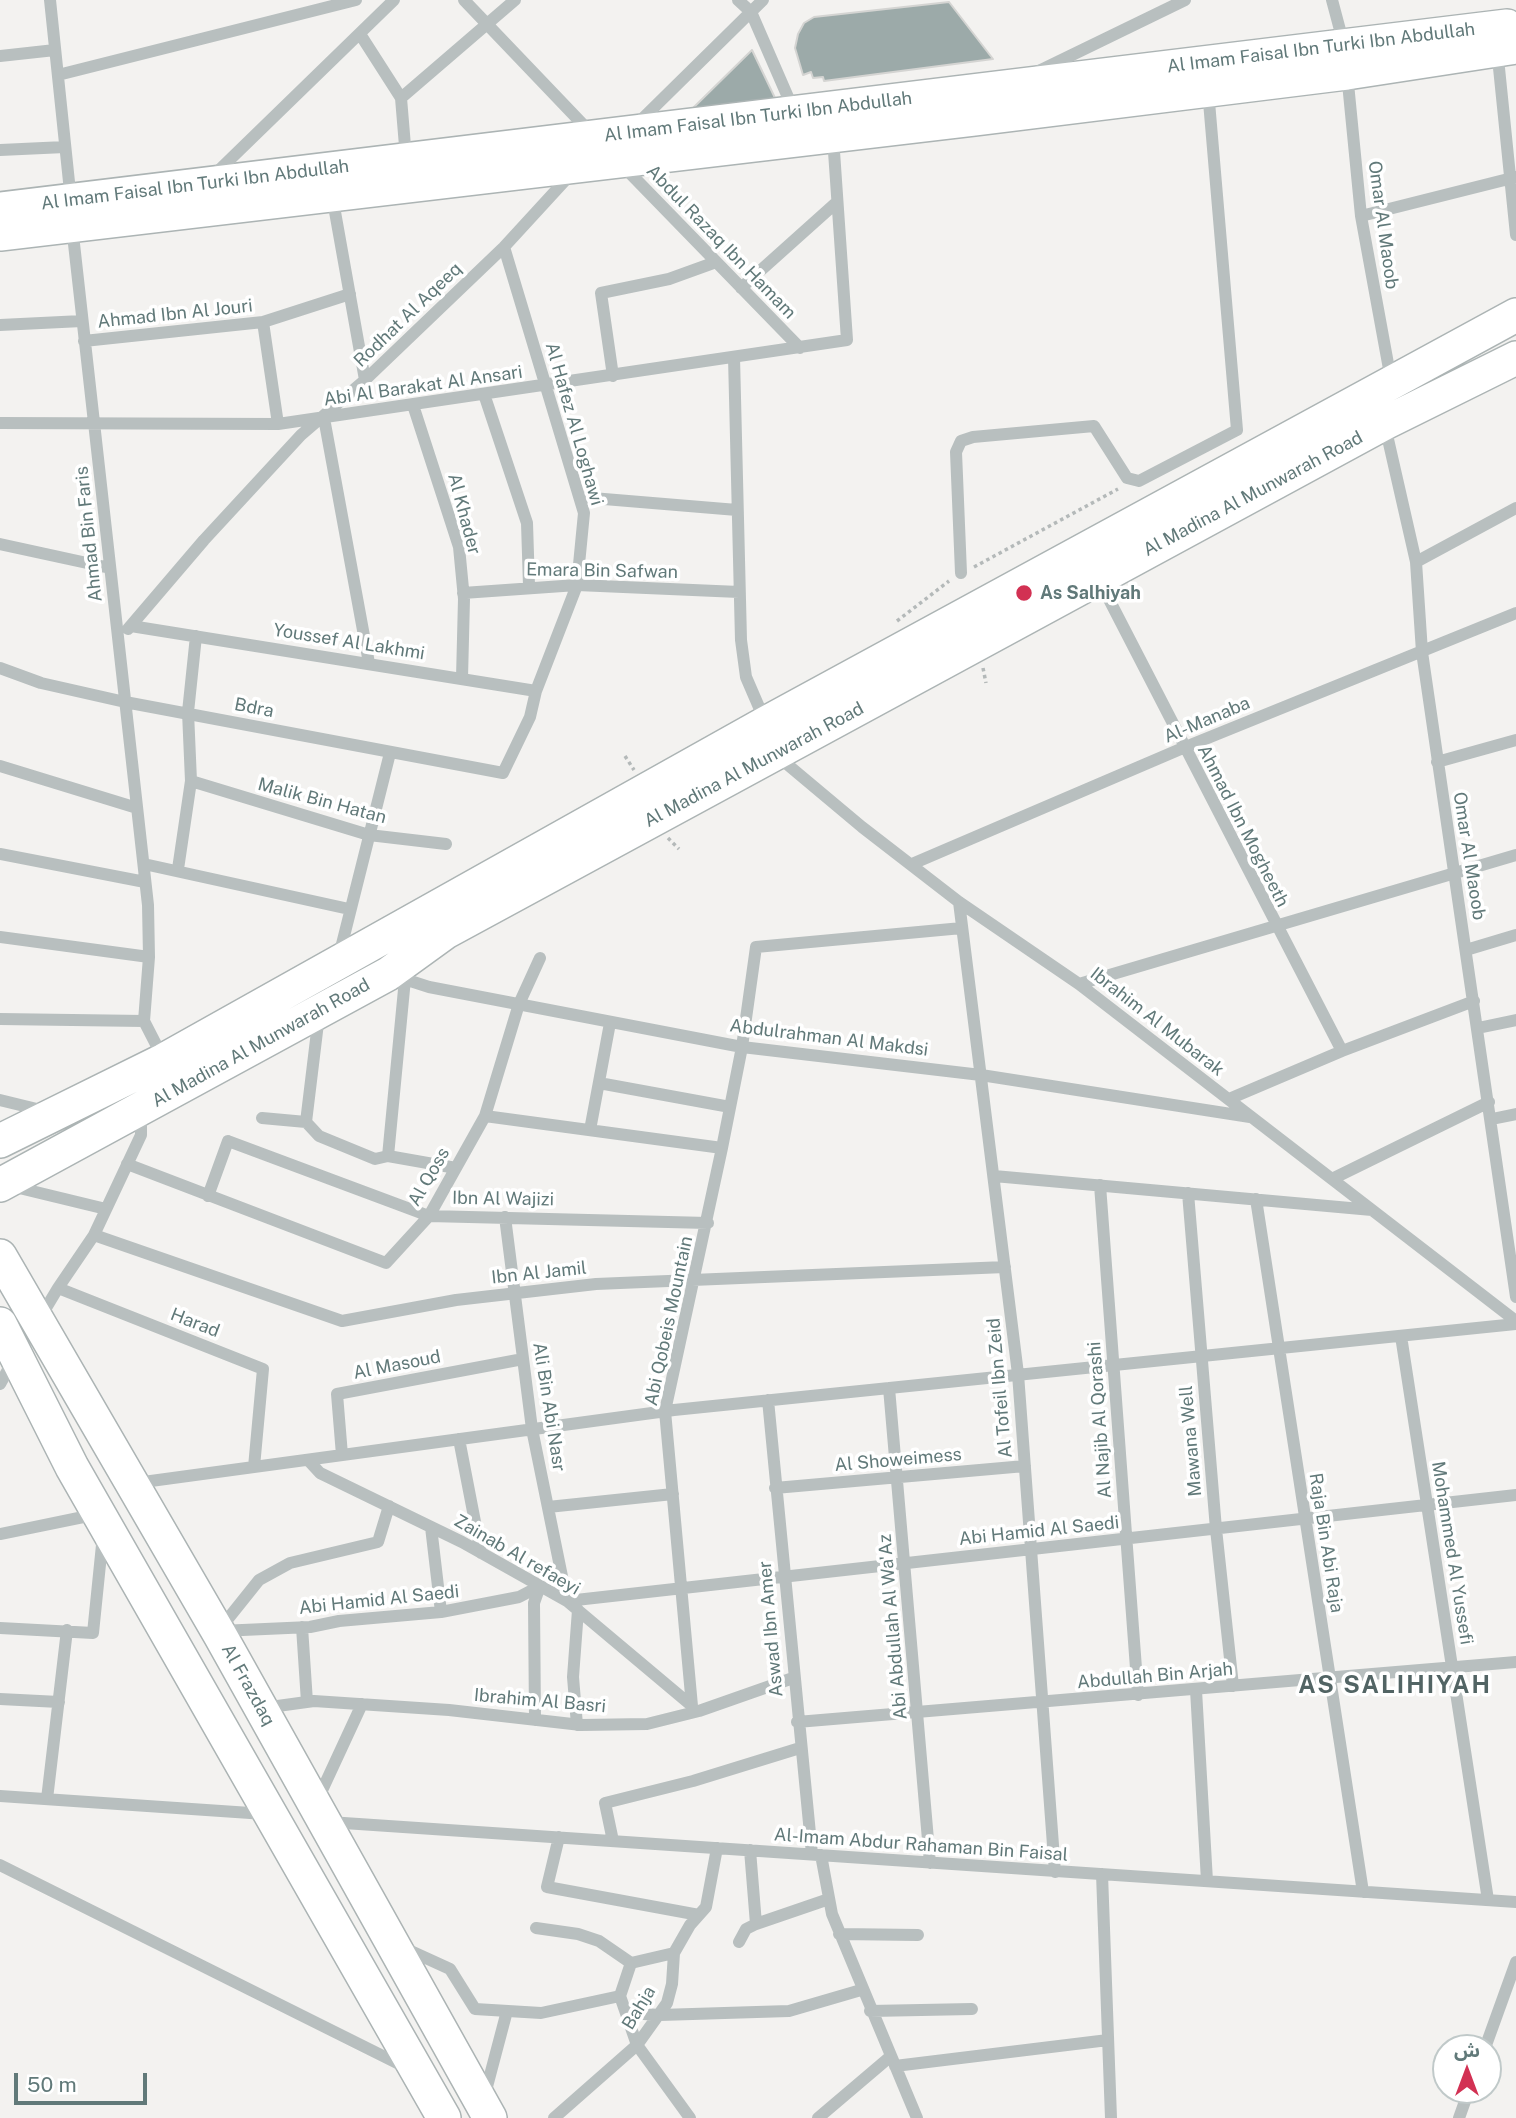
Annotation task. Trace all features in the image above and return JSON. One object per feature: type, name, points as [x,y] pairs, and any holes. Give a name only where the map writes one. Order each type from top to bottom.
[{"type":"main road","name":"Al Imam Faisal Ibn Turki Ibn Abdullah","points":[[0,234],[71,213],[205,184],[594,136],[623,147],[833,136],[1208,90],[1516,24]]},
{"type":"main road","name":"Al Imam Faisal Ibn Turki Ibn Abdullah","points":[[0,209],[71,213],[332,195],[579,166],[623,147],[794,112],[1007,86],[1346,59],[1384,66],[1507,57]]},
{"type":"main road","name":"Al Madina Al Munwarah Road","points":[[1,1184],[320,1011],[396,976],[446,932],[773,737],[1391,381],[1516,315]]},
{"type":"main road","name":"Al Madina Al Munwarah Road","points":[[0,1141],[164,1060],[337,963],[773,737],[1098,578],[1385,423],[1516,358]]},
{"type":"main road","name":"Al Frazdaq","points":[[0,1256],[218,1631],[486,2112]]},
{"type":"main road","points":[[5,1349],[443,2118]]},
{"type":"street","name":"Ahmad Bin Faris","points":[[51,0],[84,341],[144,864],[149,957],[144,1021]]},
{"type":"street","points":[[58,75],[356,0]]},
{"type":"street","points":[[205,184],[394,0]]},
{"type":"street","points":[[464,0],[594,136]]},
{"type":"street","points":[[401,98],[515,0]]},
{"type":"street","points":[[738,0],[751,12],[794,112]]},
{"type":"street","points":[[623,147],[763,0]]},
{"type":"street","points":[[1007,86],[1185,0]]},
{"type":"street","name":"Omar Al Maoob","points":[[1332,0],[1346,59],[1362,216],[1391,381]]},
{"type":"street","points":[[359,34],[401,98],[406,159]]},
{"type":"street","points":[[0,56],[55,50]]},
{"type":"street","points":[[1507,57],[1516,235]]},
{"type":"street","points":[[961,573],[957,452],[961,441],[973,437],[1094,426],[1132,481],[1147,480],[1237,430],[1208,90]]},
{"type":"street","points":[[741,288],[838,202],[833,136]]},
{"type":"street","points":[[0,150],[65,147]]},
{"type":"street","name":"Abdul Razaq Ibn Hamam","points":[[623,147],[716,262],[800,348]]},
{"type":"street","name":"Rodhat Al Aqeeq","points":[[118,640],[204,540],[301,435],[324,418],[504,247],[579,166]]},
{"type":"street","points":[[1362,216],[1513,178]]},
{"type":"street","points":[[332,195],[365,380]]},
{"type":"street","name":"Abi Al Barakat Al Ansari","points":[[0,423],[278,424],[848,340],[838,202]]},
{"type":"street","name":"Al Hafez Al Loghawi","points":[[504,247],[584,513],[577,585],[536,691]]},
{"type":"street","points":[[613,376],[601,293],[669,279],[716,262]]},
{"type":"street","name":"Ahmad Ibn Al Jouri","points":[[84,341],[263,322],[349,294]]},
{"type":"street","name":"Ahmad Ibn Al Jouri","points":[[0,326],[82,321]]},
{"type":"street","points":[[263,322],[278,424]]},
{"type":"street","name":"Ibrahim Al Mubarak","points":[[734,358],[741,640],[746,677],[789,765],[862,827],[959,902],[1079,984],[1516,1323]]},
{"type":"street","points":[[484,394],[527,523],[529,586]]},
{"type":"street","name":"Al Khader","points":[[413,405],[459,547],[463,593],[462,678]]},
{"type":"street","points":[[324,418],[369,663]]},
{"type":"street","name":"Omar Al Maoob","points":[[1385,423],[1416,562],[1422,652],[1437,762],[1489,1102],[1511,1213],[1516,1297]]},
{"type":"street","points":[[579,497],[737,510]]},
{"type":"street","points":[[1416,562],[1516,508]]},
{"type":"street","points":[[0,544],[110,568]]},
{"type":"street","name":"Ahmad Ibn Mogheeth","points":[[1098,578],[1183,748],[1342,1051]]},
{"type":"street","name":"Emara Bin Safwan","points":[[463,593],[529,586],[577,585],[739,592]]},
{"type":"street","name":"Al-Manaba","points":[[912,864],[1183,748],[1516,614]]},
{"type":"street","name":"Youssef Al Lakhmi","points":[[131,626],[536,691]]},
{"type":"street","points":[[178,870],[191,781],[188,712],[196,636]]},
{"type":"street","name":"Bdra","points":[[0,668],[41,683],[125,702],[503,774],[530,717],[536,691]]},
{"type":"street","points":[[1437,762],[1516,740]]},
{"type":"street","points":[[337,963],[390,753]]},
{"type":"street","points":[[0,766],[137,808]]},
{"type":"street","name":"Malik Bin Hatan","points":[[191,781],[369,835],[446,844]]},
{"type":"street","points":[[0,854],[145,882]]},
{"type":"street","points":[[1079,984],[1516,855]]},
{"type":"street","points":[[144,864],[349,909]]},
{"type":"street","name":"Al Tofeil Ibn Zeid","points":[[959,902],[1018,1374],[1040,1703],[1055,1872]]},
{"type":"street","name":"Abi Qobeis Mountain","points":[[692,1706],[665,1411],[723,1148],[742,1046],[756,947],[962,928]]},
{"type":"street","points":[[1466,950],[1516,935]]},
{"type":"street","points":[[0,937],[149,957]]},
{"type":"street","name":"Al Qoss","points":[[127,1164],[386,1263],[429,1216],[485,1116],[519,1004],[540,958]]},
{"type":"street","points":[[388,1156],[396,976]]},
{"type":"street","name":"Abdulrahman Al Makdsi","points":[[396,976],[610,1023],[742,1046],[981,1075],[1252,1117]]},
{"type":"street","points":[[1229,1099],[1342,1051],[1474,1002]]},
{"type":"street","points":[[306,1122],[320,1011]]},
{"type":"street","points":[[0,1019],[144,1021],[164,1060]]},
{"type":"street","points":[[1478,1028],[1516,1020]]},
{"type":"street","points":[[590,1130],[610,1023]]},
{"type":"street","points":[[599,1083],[730,1107]]},
{"type":"street","points":[[0,1100],[56,1113]]},
{"type":"street","points":[[1332,1179],[1489,1102]]},
{"type":"street","points":[[38,1322],[94,1234],[141,1135],[141,1108]]},
{"type":"street","points":[[1492,1119],[1516,1114]]},
{"type":"street","points":[[485,1116],[723,1148]]},
{"type":"street","points":[[262,1118],[306,1122],[318,1136],[375,1159],[388,1156],[456,1168]]},
{"type":"street","name":"Ibn Al Wajizi","points":[[208,1196],[228,1141],[429,1216],[708,1223]]},
{"type":"street","points":[[994,1176],[1372,1210]]},
{"type":"street","points":[[1,1184],[106,1209]]},
{"type":"street","name":"Al Najib Al Qorashi","points":[[1100,1185],[1138,1695]]},
{"type":"street","name":"Mawana Well","points":[[1188,1193],[1200,1356],[1233,1686]]},
{"type":"street","name":"Raja Bin Abi Raja","points":[[1256,1199],[1363,1892]]},
{"type":"street","name":"Ali Bin Abi Nasr","points":[[505,1217],[532,1429],[567,1601]]},
{"type":"street","name":"Ibn Al Jamil","points":[[94,1234],[342,1321],[456,1300],[596,1284],[1005,1267]]},
{"type":"street","name":"Harad","points":[[58,1288],[263,1369],[254,1467]]},
{"type":"street","points":[[132,1483],[665,1411],[1516,1323]]},
{"type":"street","name":"Mohammed Al Yussefi","points":[[1401,1336],[1488,1900]]},
{"type":"street","name":"Al Masoud","points":[[342,1455],[337,1394],[523,1359]]},
{"type":"street","name":"Abi Abdullah Al Wa'Az","points":[[889,1388],[930,1863]]},
{"type":"street","name":"Aswad Ibn Amer","points":[[768,1400],[797,1722],[817,1855],[839,1934],[917,2118]]},
{"type":"street","points":[[459,1439],[481,1553]]},
{"type":"street","name":"Zainab Al refaeyi","points":[[308,1460],[320,1473],[431,1527],[567,1601],[692,1706]]},
{"type":"street","name":"Al Showeimess","points":[[775,1488],[1025,1466]]},
{"type":"street","points":[[548,1507],[673,1494]]},
{"type":"street","name":"Abi Hamid Al Saedi","points":[[567,1601],[1516,1495]]},
{"type":"street","points":[[218,1631],[259,1580],[290,1563],[377,1542],[389,1506]]},
{"type":"street","points":[[0,1534],[101,1518],[93,1633],[0,1628]]},
{"type":"street","points":[[431,1527],[441,1612]]},
{"type":"street","points":[[535,1720],[534,1603],[540,1586]]},
{"type":"street","name":"Abi Hamid Al Saedi","points":[[218,1631],[302,1627],[441,1612],[509,1600],[540,1586]]},
{"type":"street","points":[[577,1725],[572,1677],[578,1610]]},
{"type":"street","points":[[302,1627],[307,1702]]},
{"type":"street","points":[[47,1799],[67,1630]]},
{"type":"street","name":"Abdullah Bin Arjah","points":[[797,1722],[1516,1662]]},
{"type":"street","name":"Ibrahim Al Basri","points":[[261,1708],[307,1702],[362,1704],[577,1725],[647,1724],[699,1711],[793,1678]]},
{"type":"street","points":[[1196,1690],[1207,1881]]},
{"type":"street","points":[[0,1699],[59,1702]]},
{"type":"street","points":[[319,1813],[362,1704]]},
{"type":"street","points":[[613,1841],[605,1802],[693,1781],[800,1748]]},
{"type":"street","points":[[0,1796],[269,1815]]},
{"type":"street","name":"Al-Imam Abdur Rahaman Bin Faisal","points":[[319,1813],[559,1837],[1516,1902]]},
{"type":"street","points":[[559,1837],[547,1887],[699,1915]]},
{"type":"street","name":"Bahja","points":[[554,2118],[637,2045],[667,2003],[672,1984],[674,1953],[706,1907],[717,1848]]},
{"type":"street","points":[[750,1850],[756,1924]]},
{"type":"street","points":[[0,1865],[415,2072]]},
{"type":"street","points":[[1102,1874],[1111,2118]]},
{"type":"street","points":[[739,1942],[746,1929],[756,1924],[829,1899]]},
{"type":"street","points":[[536,1928],[578,1934],[599,1941],[631,1963],[674,1953]]},
{"type":"street","points":[[839,1934],[918,1935]]},
{"type":"street","points":[[392,1943],[450,1969],[475,2009],[541,2012],[620,1996]]},
{"type":"street","points":[[1490,2034],[1516,1962]]},
{"type":"street","points":[[631,1963],[620,1996],[637,2045],[690,2118]]},
{"type":"street","points":[[627,2013],[656,2015],[789,2011],[861,1990]]},
{"type":"street","points":[[870,2011],[972,2009]]},
{"type":"street","points":[[486,2112],[507,2011]]},
{"type":"street","points":[[818,2118],[893,2061],[1108,2040]]},
{"type":"path","points":[[961,573],[1132,481]]},
{"type":"building","points":[[949,2],[993,59],[824,81],[823,77],[813,78],[811,72],[803,75],[795,48],[804,23],[814,17]]},
{"type":"building","points":[[752,50],[776,100],[692,109]]},
{"type":"place","name":"As Salhiyah","points":[[1024,593]]},
{"type":"district","name":"AS SALIHIYAH","points":[[1395,1686]]}]
